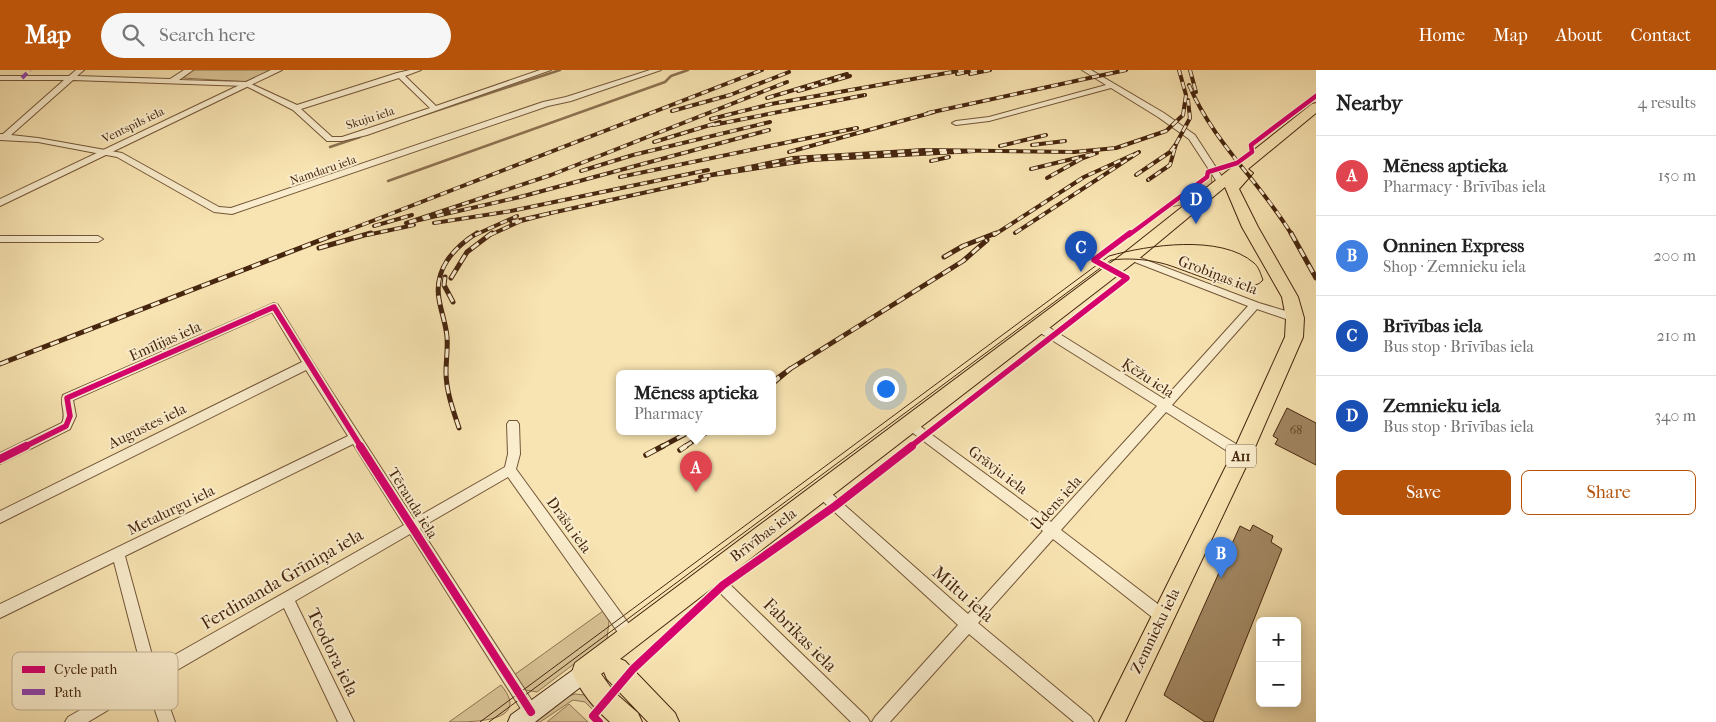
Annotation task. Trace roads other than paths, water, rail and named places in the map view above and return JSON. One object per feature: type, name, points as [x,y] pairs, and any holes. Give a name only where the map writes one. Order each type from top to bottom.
[{"type":"highway","name":"Brīvības iela","points":[[584,672],[820,491],[1227,185],[1316,107]]},
{"type":"highway","name":"Brīvības iela","points":[[1227,185],[1238,180],[1316,120]]},
{"type":"highway","name":"Zemnieku iela","points":[[1112,722],[1242,454],[1294,337],[1295,318],[1285,286],[1227,185]]},
{"type":"highway","points":[[616,670],[630,636]]},
{"type":"highway","points":[[584,672],[616,670],[666,722]]},
{"type":"highway","points":[[584,672],[605,701],[629,722]]},
{"type":"main road","name":"Brīvības iela","points":[[524,717],[584,672]]},
{"type":"street","points":[[22,78],[30,70]]},
{"type":"street","points":[[2,138],[80,70]]},
{"type":"street","points":[[171,81],[189,70]]},
{"type":"street","name":"Ventspils iela","points":[[0,203],[278,70]]},
{"type":"street","points":[[296,108],[417,70]]},
{"type":"street","name":"Skuju iela","points":[[0,78],[71,78],[247,84],[296,108],[326,137],[335,140],[364,133],[547,70]]},
{"type":"street","name":"Namdaru iela","points":[[2,138],[119,155],[217,210],[232,211],[546,104],[568,99],[656,70]]},
{"type":"street","points":[[1086,70],[1161,115],[1192,137],[1227,185]]},
{"type":"street","points":[[400,75],[434,108]]},
{"type":"street","points":[[956,123],[989,119],[1112,86]]},
{"type":"street","points":[[0,240],[98,240]]},
{"type":"street","name":"Grobiņas iela","points":[[1130,257],[1255,305],[1295,318]]},
{"type":"street","name":"Ūdens iela","points":[[880,722],[1255,305]]},
{"type":"street","name":"Tērauda iela","points":[[274,307],[308,364],[412,525],[524,717]]},
{"type":"street","name":"Emīlijas iela","points":[[0,459],[66,426],[70,420],[71,412],[67,398],[274,307]]},
{"type":"street","name":"Ķēžu iela","points":[[1038,326],[1164,407],[1242,454]]},
{"type":"street","name":"Augustes iela","points":[[0,517],[308,364]]},
{"type":"street","points":[[510,470],[514,454],[514,424]]},
{"type":"street","name":"Grāvju iela","points":[[909,424],[1053,531],[1162,616]]},
{"type":"street","name":"Metalurgu iela","points":[[0,611],[356,437]]},
{"type":"street","name":"Ferdinanda Grīniņa iela","points":[[178,661],[510,470]]},
{"type":"street","name":"Drāšu iela","points":[[510,470],[630,636]]},
{"type":"street","name":"Miltu iela","points":[[820,491],[969,625],[1086,722]]},
{"type":"street","points":[[118,554],[144,652]]},
{"type":"street","name":"Fabrikas iela","points":[[711,575],[862,722]]},
{"type":"street","name":"Teodora iela","points":[[286,598],[346,722]]},
{"type":"street","name":"Ferdinanda Grīniņa iela","points":[[73,722],[94,710]]},
{"type":"street","points":[[163,710],[167,722]]},
{"type":"waterway","points":[[408,120],[560,70]]},
{"type":"waterway","points":[[388,181],[665,82],[671,76],[688,70]]},
{"type":"waterway","points":[[330,147],[360,137]]},
{"type":"tram line","points":[[480,722],[1109,256],[1143,248],[1184,244],[1204,245],[1223,248],[1240,254],[1254,263],[1260,271],[1263,280],[1255,286],[1243,287],[1214,281],[1155,262],[1130,259],[1111,260],[489,722]]},
{"type":"railway","points":[[336,235],[762,70]]},
{"type":"railway","points":[[711,119],[771,104],[964,70]]},
{"type":"railway","points":[[957,74],[977,70]]},
{"type":"railway","points":[[970,74],[990,70]]},
{"type":"railway","points":[[928,113],[1126,70]]},
{"type":"railway","points":[[975,151],[811,160],[700,177],[793,158],[924,150],[1074,152],[1116,148],[1166,131],[1183,115],[1186,95],[1179,70]]},
{"type":"railway","points":[[1190,70],[1196,92]]},
{"type":"railway","points":[[672,111],[730,95],[789,72]]},
{"type":"railway","points":[[767,98],[847,74]]},
{"type":"railway","points":[[798,91],[850,76]]},
{"type":"railway","points":[[769,130],[520,197],[406,223],[551,175],[787,82]]},
{"type":"railway","points":[[1189,85],[1199,106],[1224,144],[1266,197],[1292,235]]},
{"type":"railway","points":[[713,125],[865,95]]},
{"type":"railway","points":[[1176,144],[1190,118],[1188,100]]},
{"type":"railway","points":[[789,152],[934,112]]},
{"type":"railway","points":[[654,142],[720,122]]},
{"type":"railway","points":[[581,171],[633,155],[770,122]]},
{"type":"railway","points":[[620,177],[857,128]]},
{"type":"railway","points":[[1000,146],[1046,135]]},
{"type":"railway","points":[[1032,145],[1065,141]]},
{"type":"railway","points":[[1136,175],[1170,152],[1176,144]]},
{"type":"railway","points":[[1148,180],[1170,165],[1176,144]]},
{"type":"railway","points":[[994,235],[1084,177],[1139,152],[1015,233]]},
{"type":"railway","points":[[1031,169],[1097,153],[1081,159],[1047,178]]},
{"type":"railway","points":[[931,161],[949,157]]},
{"type":"railway","points":[[434,223],[511,211],[708,170]]},
{"type":"railway","points":[[551,213],[707,179]]},
{"type":"railway","points":[[490,235],[521,221],[551,213]]},
{"type":"railway","points":[[511,222],[551,213]]},
{"type":"railway","points":[[374,226],[412,215]]},
{"type":"railway","points":[[475,235],[517,216]]},
{"type":"railway","points":[[367,235],[414,225]]},
{"type":"railway","points":[[0,364],[339,233]]},
{"type":"railway","points":[[319,248],[371,233]]},
{"type":"railway","points":[[459,428],[447,386],[447,337],[438,288],[442,269],[447,261],[460,246],[477,233]]},
{"type":"railway","points":[[451,278],[467,252],[492,233]]},
{"type":"railway","points":[[944,257],[963,246],[996,233]]},
{"type":"railway","points":[[1291,233],[1316,278]]},
{"type":"railway","points":[[790,369],[963,261],[987,240]]},
{"type":"railway","points":[[445,277],[444,285],[453,302]]},
{"type":"railway","points":[[776,379],[790,369]]},
{"type":"railway","points":[[776,381],[790,369]]},
{"type":"railway","points":[[661,447],[684,435]]},
{"type":"railway","points":[[684,447],[703,435]]},
{"type":"railway","points":[[646,455],[663,446]]},
{"type":"railway","points":[[680,450],[686,446]]},
{"type":"place","name":"Zemnieku iela","points":[[1196,224]]},
{"type":"place","name":"Brīvības iela","points":[[1081,272]]},
{"type":"place","name":"Mēness aptieka","points":[[696,492]]},
{"type":"place","name":"Onninen Express","points":[[1221,578]]}]
